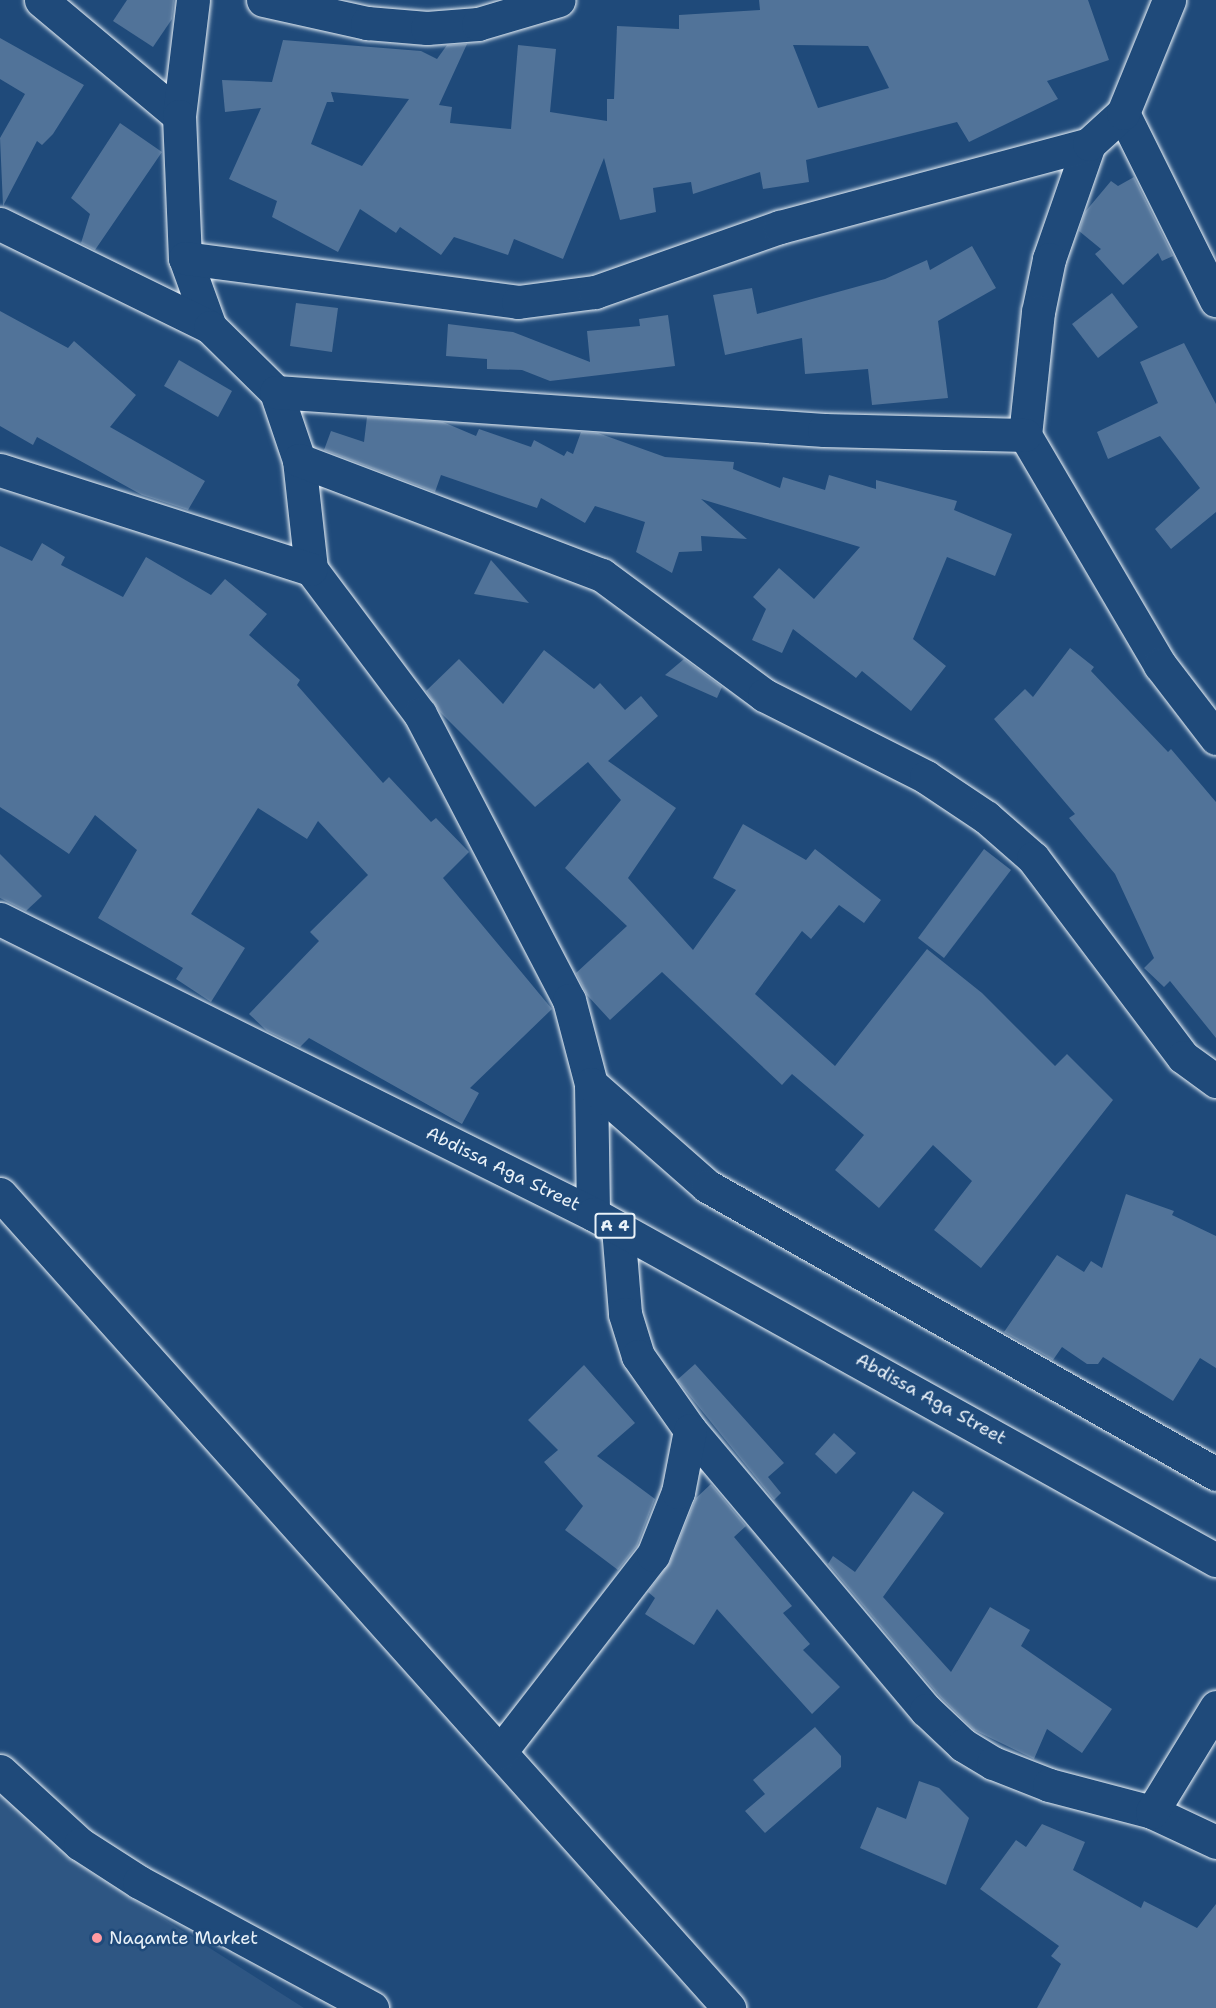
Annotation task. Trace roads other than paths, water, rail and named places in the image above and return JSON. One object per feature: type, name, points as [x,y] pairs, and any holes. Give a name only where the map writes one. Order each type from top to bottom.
[{"type":"main road","points":[[41,0],[179,116]]},
{"type":"main road","points":[[193,0],[179,116],[185,258],[210,327]]},
{"type":"main road","points":[[263,0],[367,23],[427,28],[474,12],[559,0]]},
{"type":"main road","points":[[185,258],[518,302],[556,298],[606,288],[780,227],[1089,144],[1123,113],[1169,0]]},
{"type":"main road","points":[[1123,113],[1216,300]]},
{"type":"main road","points":[[1089,144],[1049,259],[1038,312],[1025,435],[1160,665],[1216,738]]},
{"type":"main road","points":[[0,224],[210,327],[276,392],[299,460],[311,569],[420,714],[569,1000],[591,1084],[606,1221],[625,1314],[638,1356],[690,1430],[926,1710],[963,1745],[1049,1785],[1152,1812],[1216,1842]]},
{"type":"main road","points":[[276,392],[824,430],[1025,435]]},
{"type":"main road","points":[[299,460],[603,575],[764,695],[926,777],[978,812],[1033,858],[1183,1057],[1216,1081]]},
{"type":"main road","points":[[0,470],[311,569]]},
{"type":"main road","name":"Abdissa Aga Street","points":[[0,919],[606,1221],[1216,1560]]},
{"type":"main road","points":[[591,1084],[708,1186],[1216,1474]]},
{"type":"main road","points":[[0,1194],[729,2008]]},
{"type":"main road","points":[[500,1752],[653,1555],[678,1492],[690,1430]]},
{"type":"main road","points":[[1152,1812],[1216,1707]]},
{"type":"main road","points":[[0,1772],[80,1844],[139,1882],[372,2008]]},
{"type":"place","name":"Naqamte Market","points":[[97,1938]]}]
